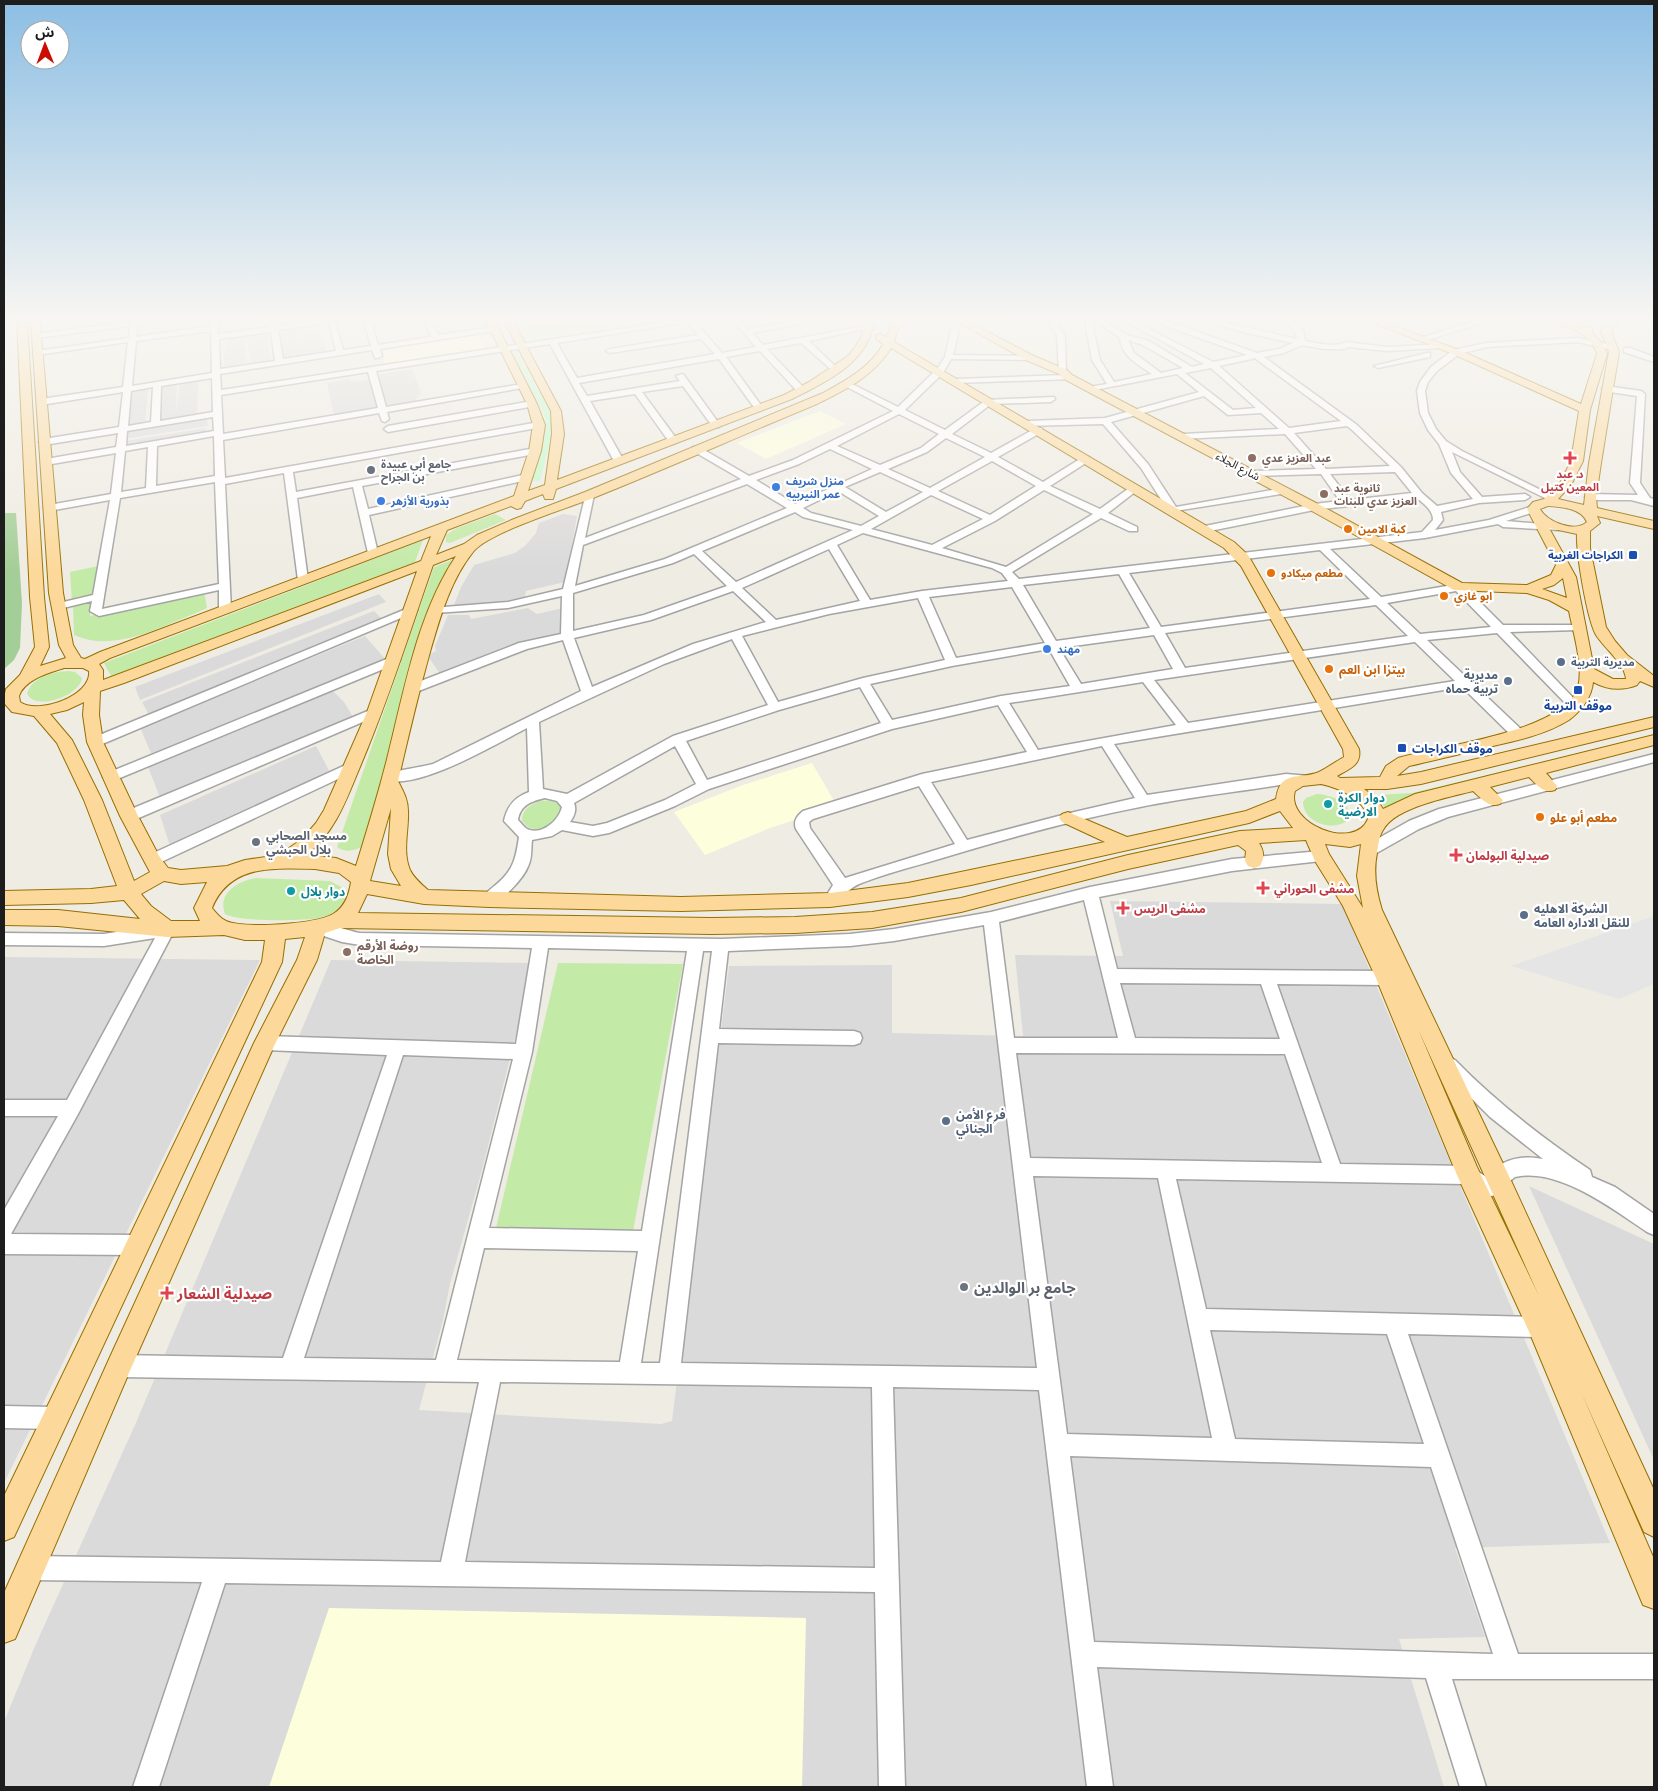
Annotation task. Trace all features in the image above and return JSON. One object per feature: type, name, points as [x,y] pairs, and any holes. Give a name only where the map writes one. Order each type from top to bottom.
[{"type":"main road","points":[[27,405],[42,647],[27,677]]},
{"type":"main road","points":[[41,405],[58,606],[66,645],[81,663],[94,668],[98,674],[92,688],[91,715],[95,742],[129,816],[157,867],[182,877],[228,873],[246,866],[283,862],[313,862],[336,865],[354,872],[361,883],[424,897],[681,904],[830,900],[908,890],[1126,844],[1248,817],[1284,803]]},
{"type":"main road","points":[[516,523],[520,499],[534,451],[539,425],[532,405]]},
{"type":"main road","points":[[550,509],[558,423],[553,405]]},
{"type":"main road","points":[[767,405],[81,663],[51,666],[27,677],[12,692],[11,700],[14,706],[21,710],[38,711],[72,702],[92,688],[119,680],[469,547],[482,538],[516,523],[807,405]]},
{"type":"main road","points":[[994,405],[1204,529],[1229,545],[1243,558],[1351,749],[1351,760],[1345,765],[1313,779],[1295,782],[1284,795],[1284,803],[1293,819],[1312,833],[1343,841],[1358,839],[1368,834],[1395,811],[1415,800],[1654,740]]},
{"type":"main road","name":"شارع الجلاء","points":[[1122,405],[1314,506],[1459,587]]},
{"type":"main road","points":[[1573,405],[1585,410]]},
{"type":"main road","points":[[1541,509],[1565,485],[1577,461],[1587,405]]},
{"type":"main road","points":[[1604,405],[1583,548],[1599,627],[1611,647],[1631,667],[1654,682]]},
{"type":"main road","points":[[677,440],[696,449]]},
{"type":"main road","points":[[550,509],[577,506],[586,512]]},
{"type":"main road","points":[[1541,509],[1574,506],[1607,528],[1654,532]]},
{"type":"main road","points":[[1541,509],[1547,523],[1563,529],[1589,516],[1654,525]]},
{"type":"main road","points":[[1387,783],[1389,774],[1394,767],[1404,762],[1518,734],[1552,723],[1575,706],[1583,696],[1587,683],[1586,670],[1569,577],[1541,509]]},
{"type":"main road","points":[[283,862],[308,844],[322,828],[332,811],[375,712],[434,543],[442,528]]},
{"type":"main road","points":[[4,1628],[119,1366],[265,1043],[307,960],[328,924],[350,908],[357,897],[391,779],[412,689],[435,610],[455,568],[469,547]]},
{"type":"main road","points":[[1528,589],[1556,578],[1563,565]]},
{"type":"main road","points":[[1459,587],[1528,589],[1554,597],[1576,609]]},
{"type":"main road","points":[[1586,670],[1605,682],[1621,685],[1628,684],[1634,678],[1631,667]]},
{"type":"main road","points":[[38,711],[64,740],[93,800],[129,892],[144,911],[167,929]]},
{"type":"main road","points":[[1313,779],[1342,783],[1387,783],[1461,769],[1654,722]]},
{"type":"main road","points":[[1532,770],[1549,786]]},
{"type":"main road","points":[[391,779],[398,791],[400,802],[397,848],[398,865],[405,880],[424,897]]},
{"type":"main road","points":[[1342,783],[1366,798],[1373,808],[1376,818],[1368,851],[1366,885],[1373,910],[1499,1180],[1654,1522]]},
{"type":"main road","points":[[1476,784],[1494,800]]},
{"type":"main road","points":[[1068,818],[1126,844]]},
{"type":"main road","points":[[4,918],[58,918],[167,929],[223,928],[276,932],[328,924],[711,926],[795,925],[872,920],[960,905],[1128,862],[1240,838],[1312,833]]},
{"type":"main road","points":[[1312,833],[1321,856],[1351,903],[1386,978],[1470,1175],[1540,1327],[1654,1594]]},
{"type":"main road","points":[[1240,838],[1250,843],[1256,851],[1254,862]]},
{"type":"main road","points":[[4,898],[92,896],[129,892],[157,867]]},
{"type":"main road","points":[[223,928],[208,919],[203,908],[207,893],[215,883],[228,873]]},
{"type":"main road","points":[[4,1527],[136,1245],[272,962],[276,932]]},
{"type":"street","points":[[125,405],[116,496],[96,611],[100,613],[224,586]]},
{"type":"street","points":[[155,424],[156,405]]},
{"type":"street","points":[[217,405],[225,610]]},
{"type":"street","points":[[381,405],[395,452]]},
{"type":"street","points":[[46,462],[414,405]]},
{"type":"street","points":[[291,496],[357,484],[395,452],[530,405]]},
{"type":"street","points":[[587,405],[619,461]]},
{"type":"street","points":[[648,405],[677,440]]},
{"type":"street","points":[[701,405],[716,425]]},
{"type":"street","points":[[756,405],[759,408]]},
{"type":"street","points":[[886,405],[992,457],[1043,486],[1133,529]]},
{"type":"street","points":[[580,543],[748,480],[830,446],[899,411],[906,405]]},
{"type":"street","points":[[435,610],[508,605],[568,590],[669,560],[796,508],[838,487],[924,450],[986,405]]},
{"type":"street","points":[[412,689],[523,646],[647,618],[734,587],[832,545],[992,457],[1034,427],[1048,405]]},
{"type":"street","points":[[1065,405],[1105,421],[1145,466],[1173,510],[1284,491]]},
{"type":"street","points":[[1105,421],[1164,405]]},
{"type":"street","points":[[1220,405],[1231,413],[1264,410]]},
{"type":"street","points":[[1258,405],[1287,431],[1324,472],[1347,503]]},
{"type":"street","points":[[1323,405],[1348,423],[1398,469],[1419,495],[1435,510],[1438,520],[1425,535]]},
{"type":"street","points":[[1424,405],[1427,422],[1443,443],[1456,473],[1479,500]]},
{"type":"street","points":[[1589,516],[1650,501],[1635,483],[1644,405]]},
{"type":"street","points":[[44,442],[217,414]]},
{"type":"street","points":[[1183,437],[1287,431],[1348,423]]},
{"type":"street","points":[[50,508],[150,490],[395,452],[539,425]]},
{"type":"street","points":[[1443,443],[1507,477],[1541,509]]},
{"type":"street","points":[[150,490],[153,444]]},
{"type":"street","points":[[830,446],[991,519]]},
{"type":"street","points":[[696,449],[807,515],[1006,571],[1015,582],[1078,689]]},
{"type":"street","points":[[395,452],[534,451]]},
{"type":"street","points":[[933,549],[991,519],[1086,459]]},
{"type":"street","points":[[1253,474],[1398,469]]},
{"type":"street","points":[[288,470],[303,580]]},
{"type":"street","points":[[364,513],[527,477]]},
{"type":"street","points":[[1507,477],[1525,497],[1541,509]]},
{"type":"street","points":[[357,484],[373,553]]},
{"type":"street","points":[[838,487],[886,516]]},
{"type":"street","points":[[1006,571],[1100,514],[1135,488]]},
{"type":"street","points":[[588,495],[580,543],[568,590],[567,635],[588,694]]},
{"type":"street","points":[[1204,529],[1314,506],[1419,495]]},
{"type":"street","points":[[1435,510],[1479,500],[1525,497]]},
{"type":"street","points":[[391,779],[415,774],[438,766],[651,666],[735,634],[774,624],[867,603],[922,594],[1015,582],[1243,558],[1425,535],[1491,523],[1541,509]]},
{"type":"street","points":[[1491,523],[1541,509]]},
{"type":"street","points":[[832,545],[867,603]]},
{"type":"street","points":[[1324,548],[1518,734]]},
{"type":"street","points":[[695,550],[774,624]]},
{"type":"street","points":[[1123,571],[1181,672]]},
{"type":"street","points":[[566,801],[678,739],[775,707],[863,682],[952,662],[1052,645],[1379,601],[1459,587],[1575,706]]},
{"type":"street","points":[[922,594],[952,662]]},
{"type":"street","points":[[58,606],[97,597]]},
{"type":"street","points":[[95,742],[412,610]]},
{"type":"street","points":[[561,825],[593,831],[608,828],[670,803],[704,786],[889,725],[1001,700],[1417,638],[1500,629],[1579,627]]},
{"type":"street","points":[[735,634],[775,707]]},
{"type":"street","points":[[110,777],[394,660]]},
{"type":"street","points":[[1146,678],[1185,728]]},
{"type":"street","points":[[863,682],[889,725]]},
{"type":"street","points":[[842,886],[803,829],[801,824],[808,815],[922,779],[1035,755],[1105,741],[1464,682]]},
{"type":"street","points":[[1001,700],[1035,755]]},
{"type":"street","points":[[129,816],[375,712]]},
{"type":"street","points":[[533,721],[536,795]]},
{"type":"street","points":[[678,739],[704,786]]},
{"type":"street","points":[[1105,741],[1144,801]]},
{"type":"street","points":[[1368,851],[1414,825],[1444,813],[1654,758]]},
{"type":"street","points":[[157,867],[350,768]]},
{"type":"street","points":[[922,779],[963,845]]},
{"type":"street","points":[[830,900],[842,886],[854,880],[963,845],[1068,818],[1144,801],[1286,779],[1313,779]]},
{"type":"street","points":[[553,794],[566,801],[569,813],[561,825],[545,834],[526,834],[514,826],[511,821],[511,814],[520,802],[536,795],[553,794]]},
{"type":"street","points":[[489,900],[506,885],[522,864],[526,834]]},
{"type":"street","points":[[328,924],[342,936],[360,938],[696,945],[850,940],[894,935],[992,918],[1090,893],[1254,862],[1321,856]]},
{"type":"street","points":[[1090,893],[1128,1046]]},
{"type":"street","points":[[992,918],[1100,1787]]},
{"type":"street","points":[[4,939],[104,940],[167,929]]},
{"type":"street","points":[[4,1228],[72,1108],[167,929]]},
{"type":"street","points":[[444,1370],[523,1052],[541,942]]},
{"type":"street","points":[[629,1374],[696,945]]},
{"type":"street","points":[[669,1374],[721,945]]},
{"type":"street","points":[[1111,976],[1386,978]]},
{"type":"street","points":[[1267,977],[1334,1172]]},
{"type":"street","points":[[709,1036],[854,1038]]},
{"type":"street","points":[[265,1043],[523,1052]]},
{"type":"street","points":[[1008,1045],[1291,1047]]},
{"type":"street","points":[[290,1368],[397,1049]]},
{"type":"street","points":[[1442,1057],[1473,1091],[1504,1120],[1654,1225]]},
{"type":"street","points":[[4,1108],[72,1108]]},
{"type":"street","points":[[1023,1167],[1470,1175],[1478,1184],[1485,1187],[1497,1184],[1510,1170],[1534,1166],[1557,1172],[1616,1199]]},
{"type":"street","points":[[1165,1169],[1226,1450]]},
{"type":"street","points":[[476,1238],[650,1241]]},
{"type":"street","points":[[4,1244],[136,1245]]},
{"type":"street","points":[[1198,1319],[1540,1327]]},
{"type":"street","points":[[1394,1324],[1510,1666]]},
{"type":"street","points":[[119,1366],[1050,1379]]},
{"type":"street","points":[[450,1575],[492,1371]]},
{"type":"street","points":[[882,1376],[892,1787]]},
{"type":"street","points":[[4,1417],[55,1418]]},
{"type":"street","points":[[1058,1445],[1439,1456]]},
{"type":"street","points":[[30,1568],[887,1580]]},
{"type":"street","points":[[146,1787],[217,1572]]},
{"type":"street","points":[[1084,1654],[1435,1666],[1654,1667]]},
{"type":"street","points":[[1435,1666],[1473,1787]]},
{"type":"shaded area","points":[[129,405],[147,405],[145,424],[127,427]]},
{"type":"shaded area","points":[[159,405],[176,405],[176,411],[177,405],[197,405],[197,416],[157,423]]},
{"type":"shaded area","points":[[331,405],[376,405],[377,409],[334,417]]},
{"type":"shaded area","points":[[384,405],[405,405],[385,408]]},
{"type":"shaded area","points":[[820,411],[846,424],[766,459],[737,443]]},
{"type":"shaded area","points":[[207,419],[208,426],[124,439],[126,432]]},
{"type":"shaded area","points":[[206,428],[206,434],[124,447],[125,441]]},
{"type":"shaded area","points":[[563,514],[577,516],[565,582],[526,591],[525,597],[508,602],[454,605],[461,587],[474,565],[515,553],[526,545],[536,533],[539,523]]},
{"type":"shaded area","points":[[379,594],[386,602],[140,700],[135,687]]},
{"type":"shaded area","points":[[528,608],[537,614],[563,608],[563,633],[528,641],[441,675],[429,658],[430,654],[436,651],[435,646],[448,615],[469,615],[471,619]]},
{"type":"shaded area","points":[[374,611],[383,620],[149,715],[142,702]]},
{"type":"shaded area","points":[[365,636],[386,660],[152,756],[140,727]]},
{"type":"shaded area","points":[[333,691],[344,702],[353,717],[161,800],[148,767]]},
{"type":"shaded area","points":[[316,746],[332,776],[171,849],[160,815]]},
{"type":"shaded area","points":[[812,763],[837,806],[770,828],[705,855],[674,812],[743,785]]},
{"type":"shaded area","points":[[1110,901],[1342,904],[1610,1543],[1455,1548],[1485,1637],[1399,1639],[1444,1787],[4,1787],[4,1722],[35,1646],[135,1425],[331,960],[534,963],[419,1410],[661,1424],[672,1421],[729,966],[892,965],[892,1033],[1023,1036],[1015,955],[1123,956]]},
{"type":"shaded area","points":[[1654,916],[1654,984],[1619,999],[1511,966]]},
{"type":"shaded area","points":[[4,957],[260,960],[4,1483]]},
{"type":"shaded area","points":[[1529,1186],[1654,1244],[1654,1460]]},
{"type":"shaded area","points":[[329,1608],[806,1618],[802,1787],[269,1787]]},
{"type":"green space","points":[[539,405],[546,405],[551,413],[553,429],[540,481],[533,481],[544,439],[544,414]]},
{"type":"green space","points":[[4,513],[16,513],[22,603],[20,648],[14,660],[4,669]]},
{"type":"green space","points":[[495,514],[506,520],[450,543],[446,542],[446,535],[455,529]]},
{"type":"green space","points":[[423,540],[415,562],[111,676],[104,663]]},
{"type":"green space","points":[[452,560],[428,608],[418,638],[406,679],[385,773],[363,846],[350,851],[340,849],[337,847],[434,567]]},
{"type":"green space","points":[[98,566],[94,596],[72,602],[70,572]]},
{"type":"green space","points":[[204,591],[207,608],[156,630],[123,639],[106,641],[90,640],[74,635],[73,604],[93,599],[90,616]]},
{"type":"green space","points":[[68,671],[75,672],[82,678],[74,691],[66,696],[47,701],[38,701],[31,699],[27,693],[38,679]]},
{"type":"green space","points":[[1654,735],[1654,741],[1385,809],[1378,795],[1412,793]]},
{"type":"green space","points":[[1317,794],[1340,800],[1348,808],[1349,819],[1336,825],[1321,824],[1314,820],[1304,809],[1303,802],[1306,798]]},
{"type":"green space","points":[[540,801],[558,803],[563,807],[563,817],[541,830],[529,828],[522,821],[523,813],[530,806]]},
{"type":"green space","points":[[256,878],[330,881],[345,889],[344,899],[342,905],[336,911],[319,918],[256,920],[232,917],[225,914],[224,900],[231,889],[242,882]]},
{"type":"green space","points":[[558,963],[683,964],[633,1231],[495,1232]]},
{"type":"place","name":"عبد العزيز عدي","points":[[1252,458]]},
{"type":"place","name":"د. عبد المعين كتيل","points":[[1570,458]]},
{"type":"place","name":"جامع أبي عبيدة بن الجراح","points":[[371,470]]},
{"type":"place","name":"منزل شريف عمر النيربيه","points":[[776,487]]},
{"type":"place","name":"ثانوية عبد العزيز عدي للبنات","points":[[1324,494]]},
{"type":"place","name":"بذورية الأزهر","points":[[381,501]]},
{"type":"place","name":"كبة الامين","points":[[1348,529]]},
{"type":"place","name":"الكراجات الغربية","points":[[1633,555]]},
{"type":"place","name":"مطعم ميكادو","points":[[1271,573]]},
{"type":"place","name":"ابو غازي","points":[[1444,596]]},
{"type":"place","name":"مهند","points":[[1047,649]]},
{"type":"place","name":"مديرية التربية","points":[[1561,662]]},
{"type":"place","name":"بيتزا ابن العم","points":[[1329,669]]},
{"type":"place","name":"مديرية تربية حماه","points":[[1508,681]]},
{"type":"place","name":"موقف التربية","points":[[1578,690]]},
{"type":"place","name":"موقف الكراجات","points":[[1402,748]]},
{"type":"place","name":"دوار الكرة الارضية","points":[[1328,804]]},
{"type":"place","name":"مطعم أبو علو","points":[[1540,817]]},
{"type":"place","name":"مسجد الصحابي بلال الحبشي","points":[[256,842]]},
{"type":"place","name":"صيدلية البولمان","points":[[1456,855]]},
{"type":"place","name":"مشفى الحوراني","points":[[1263,888]]},
{"type":"place","name":"دوار بلال","points":[[291,891]]},
{"type":"place","name":"مشفى الريس","points":[[1123,908]]},
{"type":"place","name":"الشركة الاهليه للنقل الاداره العامه","points":[[1524,915]]},
{"type":"place","name":"روضة الأرقم الخاصة","points":[[347,952]]},
{"type":"place","name":"فرع الأمن الجنائي","points":[[946,1121]]},
{"type":"place","name":"جامع بر الوالدين","points":[[964,1287]]},
{"type":"place","name":"صيدلية الشعار","points":[[167,1293]]}]
